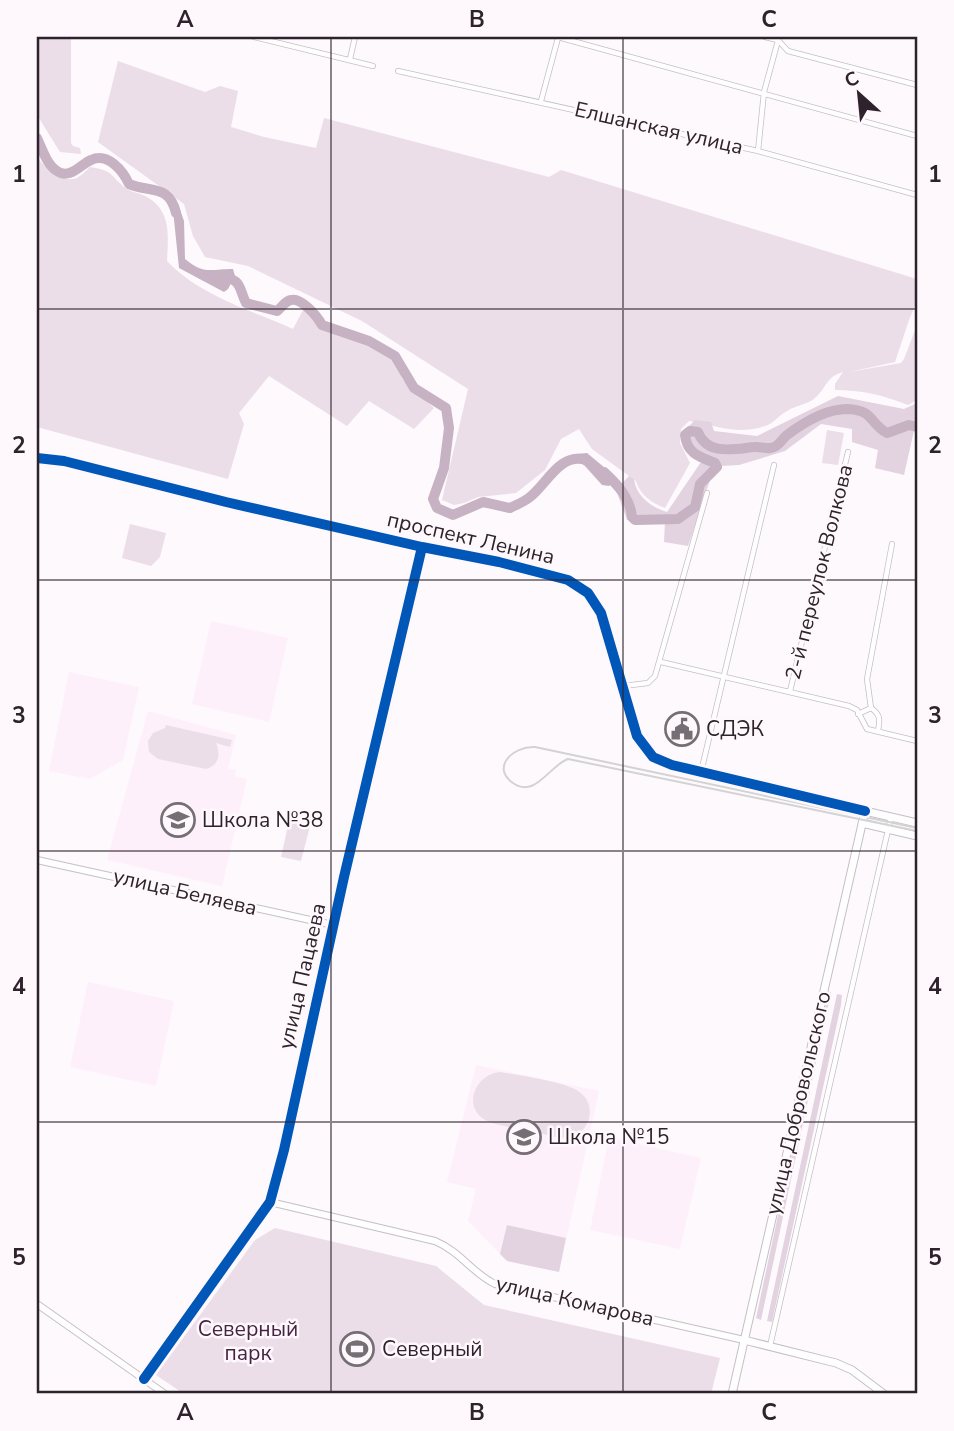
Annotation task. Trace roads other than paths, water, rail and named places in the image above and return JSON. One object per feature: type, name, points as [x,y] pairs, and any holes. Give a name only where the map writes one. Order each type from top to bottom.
[{"type":"main road","name":"проспект Ленина","points":[[865,811],[917,823]]},
{"type":"main road","name":"улица Добровольского","points":[[732,1394],[865,811]]},
{"type":"main road","points":[[862,823],[917,835]]},
{"type":"main road","name":"улица Комарова","points":[[744,1340],[836,1363],[852,1370],[884,1394]]},
{"type":"street","points":[[254,37],[373,66]]},
{"type":"street","points":[[350,59],[355,37]]},
{"type":"street","points":[[541,101],[559,37],[917,136]]},
{"type":"street","points":[[765,37],[778,38],[788,51],[917,85]]},
{"type":"street","points":[[758,151],[764,92],[778,38]]},
{"type":"street","name":"Елшанская улица","points":[[398,71],[758,151],[917,195]]},
{"type":"street","name":"2-й переулок Волкова","points":[[790,691],[848,452]]},
{"type":"street","name":"проспект Ленина","points":[[37,458],[64,461],[226,502],[499,562],[568,580],[588,593],[601,613],[637,736],[644,748],[660,761],[865,811]]},
{"type":"street","points":[[701,772],[774,465]]},
{"type":"street","points":[[622,686],[648,682],[655,676],[707,492]]},
{"type":"street","points":[[871,708],[867,679],[892,544]]},
{"type":"street","name":"улица Пацаева","points":[[144,1379],[270,1202],[422,547]]},
{"type":"street","points":[[661,662],[849,706],[859,714],[867,729],[917,741]]},
{"type":"street","points":[[859,714],[871,708]]},
{"type":"street","points":[[871,708],[879,713],[878,731]]},
{"type":"street","name":"улица Добровольского","points":[[770,1346],[891,817]]},
{"type":"street","name":"улица Беляева","points":[[37,860],[333,925]]},
{"type":"street","name":"улица Комарова","points":[[270,1202],[435,1241],[451,1248],[483,1278],[495,1284],[744,1340]]},
{"type":"street","points":[[37,1304],[165,1394]]},
{"type":"waterway","points":[[37,138],[48,161],[57,171],[71,173],[97,158],[109,161],[119,169],[129,184],[164,193],[176,213]]},
{"type":"waterway","points":[[222,276],[237,283],[246,303],[277,311],[289,301],[299,301],[313,312],[322,325],[369,341],[395,356],[414,388],[446,408],[449,428],[444,468],[433,499],[437,508],[453,515],[483,502],[510,508],[530,497],[561,465],[577,459],[586,460]]},
{"type":"waterway","points":[[604,472],[622,492],[635,520],[678,519],[695,507],[700,484],[717,467],[715,463],[691,451],[685,435],[690,431],[698,432],[702,440],[714,448],[771,448],[793,430],[815,418],[831,411],[847,409],[867,414],[887,433],[909,425],[917,427]]},
{"type":"tram line","points":[[917,828],[535,747],[512,754],[504,765],[507,777],[521,787],[535,784],[568,759],[917,831]]},
{"type":"place","name":"СДЭК","points":[[682,729]]},
{"type":"place","name":"Школа №38","points":[[178,820]]},
{"type":"place","name":"Школа №15","points":[[524,1137]]},
{"type":"place","name":"Северный","points":[[357,1349]]},
{"type":"park label","name":"Северный парк","points":[[248,1341]]}]
